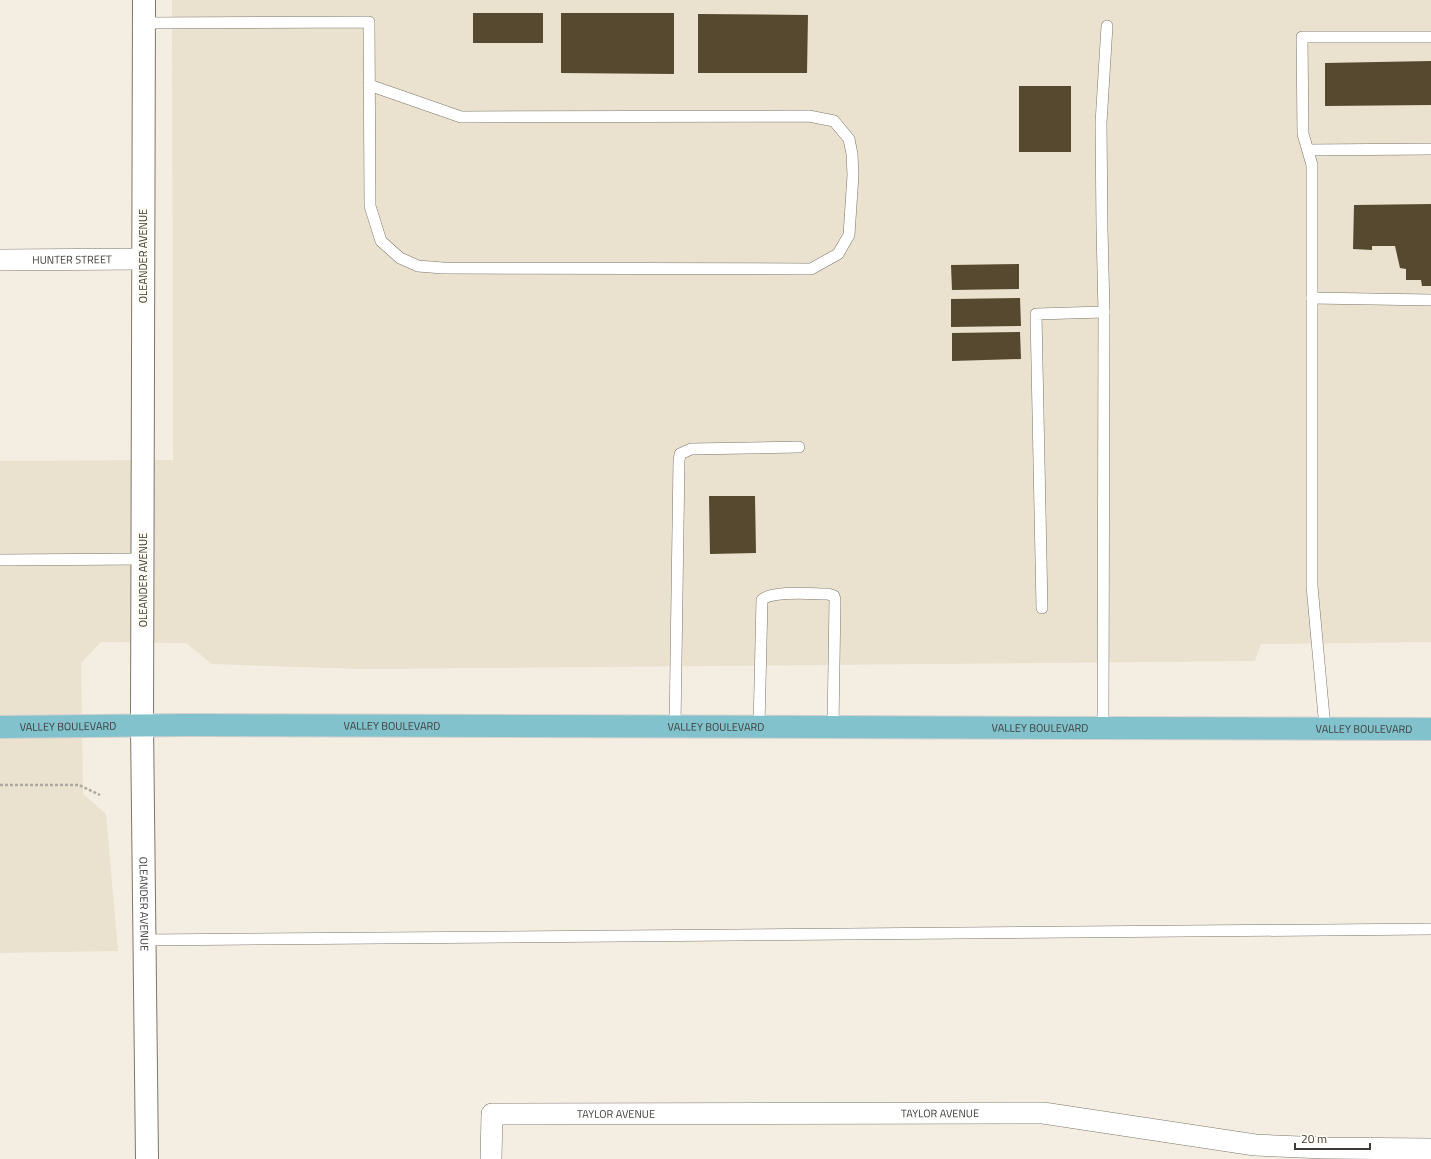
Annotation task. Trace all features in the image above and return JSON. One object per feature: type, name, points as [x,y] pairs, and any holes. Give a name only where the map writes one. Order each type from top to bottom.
[{"type":"main road","name":"VALLEY BOULEVARD","points":[[0,727],[142,725],[1431,729]]},
{"type":"street","name":"OLEANDER AVENUE","points":[[144,0],[142,725],[147,1159]]},
{"type":"street","name":"HUNTER STREET","points":[[0,260],[143,259]]},
{"type":"street","name":"TAYLOR AVENUE","points":[[491,1159],[492,1114],[1043,1113],[1324,1154],[1431,1149]]},
{"type":"lane","points":[[144,23],[368,22],[370,206],[381,241],[400,258],[418,266],[451,268],[811,269],[838,254],[849,235],[854,175],[852,154],[849,139],[834,121],[809,116],[461,117],[369,85]]},
{"type":"lane","points":[[1103,728],[1104,312],[1101,124],[1107,26]]},
{"type":"lane","points":[[1325,728],[1312,586],[1312,165],[1303,134],[1302,37],[1431,37]]},
{"type":"lane","points":[[1308,150],[1431,149]]},
{"type":"lane","points":[[1312,298],[1431,300]]},
{"type":"lane","points":[[1042,608],[1036,314],[1104,312]]},
{"type":"lane","points":[[675,727],[680,454],[691,449],[799,447]]},
{"type":"lane","points":[[0,560],[143,559]]},
{"type":"lane","points":[[759,727],[762,600],[776,594],[828,594],[834,596],[833,727]]},
{"type":"lane","points":[[145,940],[1431,929]]},
{"type":"path","points":[[0,785],[79,785],[100,796]]},
{"type":"shaded area","points":[[172,0],[1431,0],[1431,642],[1261,644],[1255,661],[363,669],[212,664],[186,643],[101,642],[81,663],[83,794],[106,814],[118,951],[0,953],[0,461],[173,460]]},
{"type":"building","points":[[473,13],[543,13],[543,43],[473,43]]},
{"type":"building","points":[[561,13],[674,13],[674,74],[561,73]]},
{"type":"building","points":[[698,14],[808,15],[807,73],[698,73]]},
{"type":"building","points":[[1431,61],[1431,105],[1325,106],[1325,63]]},
{"type":"building","points":[[1019,86],[1071,86],[1071,152],[1019,152]]},
{"type":"building","points":[[1431,204],[1431,286],[1422,286],[1421,280],[1406,280],[1406,269],[1400,268],[1395,246],[1372,246],[1372,250],[1353,249],[1354,205]]},
{"type":"building","points":[[1019,264],[1019,289],[952,290],[951,265]]},
{"type":"building","points":[[1020,298],[1021,326],[951,327],[951,299]]},
{"type":"building","points":[[1020,332],[1021,359],[952,361],[952,333]]},
{"type":"building","points":[[709,496],[755,496],[756,553],[710,554]]}]
